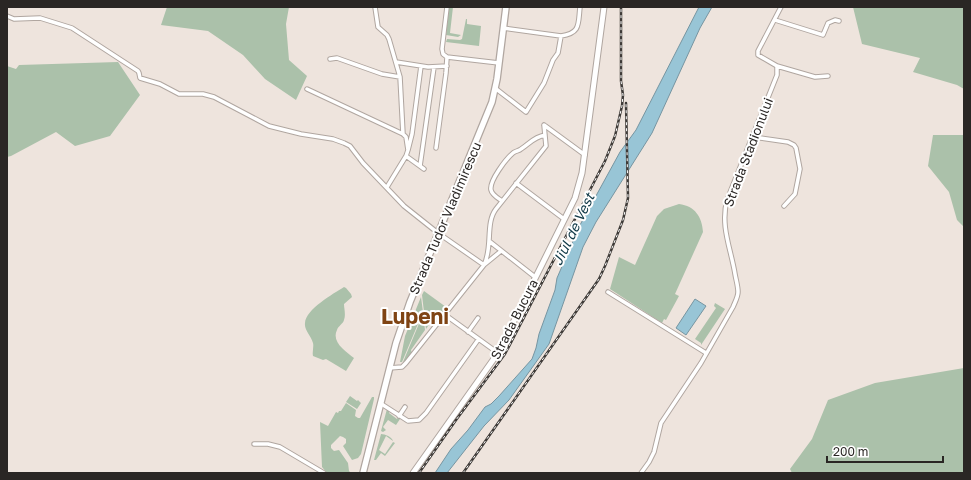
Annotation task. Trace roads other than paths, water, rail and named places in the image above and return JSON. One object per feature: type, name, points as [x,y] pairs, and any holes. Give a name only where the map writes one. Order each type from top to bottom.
[{"type":"main road","name":"Strada Tudor Vladimirescu","points":[[363,473],[389,368],[404,316],[489,110],[495,88],[506,7]]},
{"type":"main road","name":"Strada Bucura","points":[[413,473],[498,353],[578,188],[584,155],[604,7]]},
{"type":"street","points":[[375,7],[377,25],[387,35],[400,77],[403,134],[407,140],[408,150]]},
{"type":"street","points":[[436,148],[447,66],[446,57],[443,54],[442,49],[447,7]]},
{"type":"street","points":[[503,28],[561,36],[569,35],[576,30],[580,7]]},
{"type":"street","points":[[781,7],[758,55],[777,66],[815,77],[828,76]]},
{"type":"street","points":[[7,16],[14,19],[40,18],[72,28],[138,71],[140,78],[160,84],[180,94],[210,95],[269,126],[301,134],[332,139],[350,146],[363,163],[404,206],[438,233],[484,265]]},
{"type":"street","points":[[775,20],[821,35],[824,34],[828,23],[836,20],[840,21]]},
{"type":"street","points":[[495,88],[526,112],[544,83],[553,60],[558,53],[561,36]]},
{"type":"street","points":[[446,57],[499,63]]},
{"type":"street","points":[[330,59],[337,58],[382,74],[400,77]]},
{"type":"street","points":[[396,62],[421,66],[447,66]]},
{"type":"street","points":[[387,187],[406,156],[408,150],[421,66]]},
{"type":"street","name":"Strada Stadionului","points":[[641,473],[654,452],[661,423],[698,368],[737,298],[737,282],[724,226],[724,212],[727,200],[775,81],[778,70],[777,66]]},
{"type":"street","points":[[420,166],[434,67]]},
{"type":"street","points":[[307,89],[403,134]]},
{"type":"street","points":[[389,368],[402,366],[406,363],[484,265],[487,260],[492,215],[546,146],[544,125],[584,155]]},
{"type":"street","points":[[502,201],[492,194],[491,190],[493,179],[514,152],[521,150],[529,141],[536,137],[545,135]]},
{"type":"street","points":[[753,137],[788,142],[796,148],[800,169],[795,194],[784,206]]},
{"type":"street","points":[[406,156],[424,168]]},
{"type":"street","points":[[516,183],[564,219]]},
{"type":"street","points":[[489,242],[535,277]]},
{"type":"street","points":[[484,265],[501,251]]},
{"type":"street","points":[[608,292],[706,353]]},
{"type":"street","points":[[444,314],[498,353]]},
{"type":"street","points":[[468,332],[478,318]]},
{"type":"street","points":[[380,403],[410,422],[419,420],[423,417],[478,340]]},
{"type":"street","points":[[399,416],[405,407]]},
{"type":"street","points":[[254,444],[280,446],[324,473]]},
{"type":"water","points":[[699,7],[712,7],[700,28],[652,133],[596,222],[583,247],[549,344],[509,400],[484,426],[447,473],[435,473],[451,449],[468,430],[485,407],[491,404],[499,396],[532,359],[539,334],[555,290],[557,278],[580,225],[620,152],[636,130]]},
{"type":"water","points":[[695,299],[706,306],[686,335],[676,328]]},
{"type":"railway","points":[[419,473],[505,354],[605,161],[615,136],[622,106],[621,7]]},
{"type":"railway","points":[[463,473],[599,279],[605,266],[623,220],[628,198],[626,103]]},
{"type":"district","name":"Lupeni","points":[[415,316]]},
{"type":"water label","name":"Jiul de Vest","points":[[573,229]]}]
